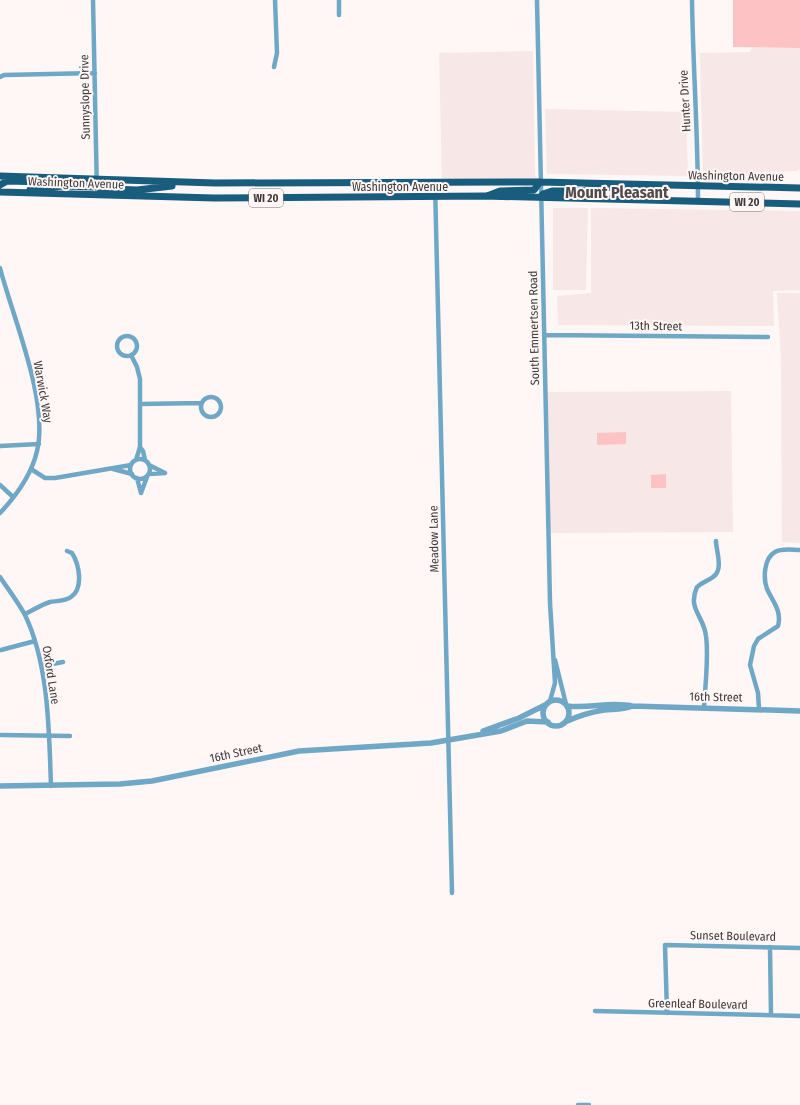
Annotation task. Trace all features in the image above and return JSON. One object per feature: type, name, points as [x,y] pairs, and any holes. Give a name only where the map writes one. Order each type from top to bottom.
[{"type":"main road","name":"Washington Avenue","points":[[0,176],[192,183],[435,184],[540,182],[800,188]]},
{"type":"main road","points":[[0,185],[7,181],[43,182],[54,178]]},
{"type":"main road","points":[[20,192],[54,186],[93,187],[97,180]]},
{"type":"main road","points":[[485,196],[500,191],[534,190],[540,182]]},
{"type":"main road","points":[[97,194],[112,189],[137,190],[192,183]]},
{"type":"main road","points":[[541,197],[543,194],[552,191],[590,191],[625,184]]},
{"type":"main road","name":"Washington Avenue","points":[[0,192],[214,198],[436,198],[485,196],[800,204]]},
{"type":"street","name":"Sunnyslope Drive","points":[[93,0],[97,194]]},
{"type":"street","points":[[274,67],[277,53],[275,0]]},
{"type":"street","points":[[339,0],[339,15]]},
{"type":"street","name":"South Emmertsen Road","points":[[537,0],[544,335],[555,683],[549,702]]},
{"type":"street","name":"Hunter Drive","points":[[692,0],[698,201]]},
{"type":"street","points":[[0,77],[4,75],[95,73]]},
{"type":"street","name":"Meadow Lane","points":[[435,184],[452,893]]},
{"type":"street","name":"Warwick Way","points":[[0,268],[33,383],[39,424],[39,444],[31,469],[13,497],[0,513]]},
{"type":"street","name":"13th Street","points":[[544,335],[768,337]]},
{"type":"street","points":[[123,337],[130,337],[135,341],[137,347],[131,355],[122,355],[118,350],[117,344],[123,337]]},
{"type":"street","points":[[31,469],[39,475],[50,478],[113,469],[131,465],[136,460],[140,446],[140,379],[137,367],[131,355]]},
{"type":"street","points":[[140,404],[202,403],[209,397],[215,398],[220,402],[220,411],[212,417],[205,415],[201,410],[202,403]]},
{"type":"street","points":[[0,446],[39,444]]},
{"type":"street","points":[[137,478],[165,473],[149,465],[145,460],[140,446]]},
{"type":"street","points":[[136,460],[145,460]]},
{"type":"street","points":[[131,465],[132,474]]},
{"type":"street","points":[[113,469],[132,474],[137,478],[141,493],[148,476],[149,465]]},
{"type":"street","points":[[0,485],[13,497]]},
{"type":"street","points":[[704,708],[706,637],[695,610],[693,600],[697,587],[715,576],[718,572],[719,562],[716,553],[716,541]]},
{"type":"street","points":[[759,709],[758,693],[750,665],[754,646],[758,640],[778,626],[780,619],[778,608],[765,582],[767,562],[775,552],[782,550],[800,550]]},
{"type":"street","points":[[25,614],[48,603],[71,598],[77,590],[79,577],[76,559],[72,553],[67,551]]},
{"type":"street","name":"Oxford Lane","points":[[0,577],[25,614],[42,666],[49,736],[51,786]]},
{"type":"street","points":[[1,650],[35,641]]},
{"type":"street","name":"South Emmertsen Road","points":[[553,655],[566,705]]},
{"type":"street","points":[[42,666],[63,662]]},
{"type":"street","name":"16th Street","points":[[475,734],[519,718],[549,702],[558,700],[566,705],[588,708],[619,703],[632,706],[800,711]]},
{"type":"street","points":[[548,722],[543,715],[549,702]]},
{"type":"street","points":[[564,722],[568,716],[566,705]]},
{"type":"street","name":"16th Street","points":[[0,786],[120,784],[152,780],[299,751],[404,745],[448,740],[475,734],[501,731],[527,721],[548,722],[555,725],[586,714],[605,710],[624,710],[632,706]]},
{"type":"street","points":[[1,735],[70,736]]},
{"type":"street","name":"Sunset Boulevard","points":[[667,1013],[665,945],[800,948]]},
{"type":"street","points":[[770,947],[771,1015]]},
{"type":"street","name":"Greenleaf Boulevard","points":[[595,1011],[800,1016]]},
{"type":"street","points":[[578,1105],[589,1105]]},
{"type":"shaded area","points":[[733,0],[800,0],[800,48],[733,47]]},
{"type":"shaded area","points":[[752,48],[800,48],[800,169],[797,171],[756,172],[749,176],[703,176],[700,53],[750,52]]},
{"type":"shaded area","points":[[533,51],[535,175],[540,182],[442,183],[439,53]]},
{"type":"shaded area","points":[[545,109],[686,112],[688,176],[547,174]]},
{"type":"shaded area","points":[[553,208],[588,208],[586,290],[553,290]]},
{"type":"shaded area","points":[[591,208],[800,211],[800,290],[773,291],[774,326],[558,325],[557,296],[591,293]]},
{"type":"shaded area","points":[[777,293],[800,293],[800,543],[782,542],[781,358]]},
{"type":"shaded area","points":[[731,391],[733,532],[549,533],[545,392]]},
{"type":"shaded area","points":[[626,432],[626,444],[597,445],[597,433]]},
{"type":"shaded area","points":[[666,474],[666,488],[651,488],[651,475]]},
{"type":"district","name":"Mount Pleasant","points":[[617,192]]}]
